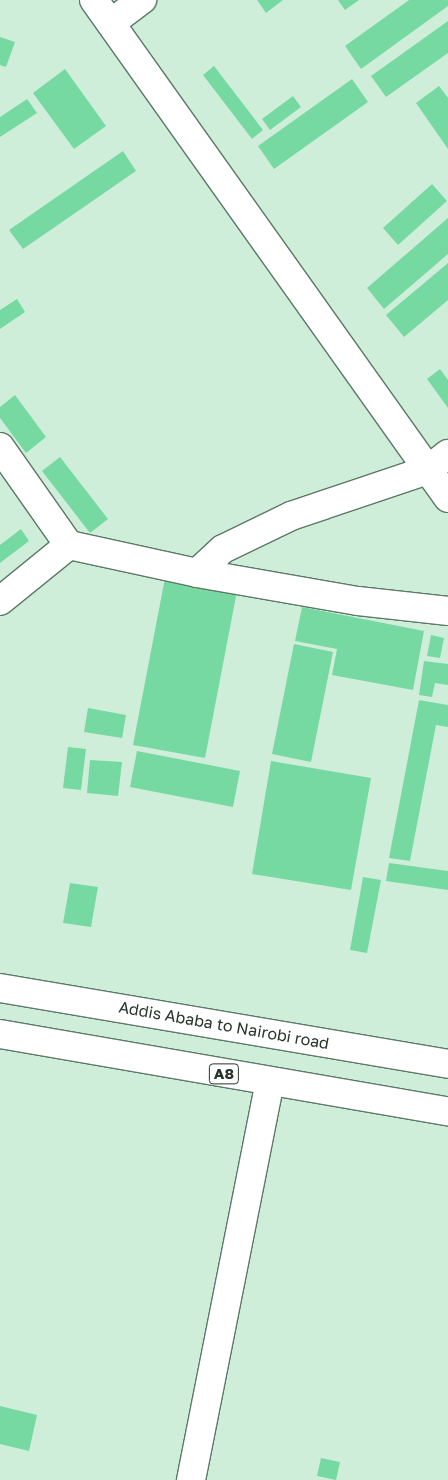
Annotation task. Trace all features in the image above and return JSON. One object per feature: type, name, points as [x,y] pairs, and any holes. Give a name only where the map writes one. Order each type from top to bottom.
[{"type":"main road","points":[[94,0],[438,462],[448,498]]},
{"type":"main road","points":[[111,24],[142,0]]},
{"type":"main road","points":[[0,447],[70,545],[197,573],[398,608],[448,611]]},
{"type":"main road","points":[[197,573],[223,549],[291,516],[438,462]]},
{"type":"main road","points":[[0,601],[70,545]]},
{"type":"main road","name":"Addis Ababa to Nairobi road","points":[[0,988],[448,1064]]},
{"type":"main road","name":"A8","points":[[0,1034],[270,1082],[448,1111]]},
{"type":"main road","points":[[191,1480],[270,1082]]},
{"type":"building","points":[[257,0],[283,0],[266,13]]},
{"type":"building","points":[[338,0],[359,0],[345,10]]},
{"type":"building","points":[[409,0],[448,0],[448,6],[361,69],[345,46]]},
{"type":"building","points":[[448,21],[448,53],[386,97],[371,76]]},
{"type":"building","points":[[0,37],[15,42],[6,67],[0,65]]},
{"type":"building","points":[[214,66],[263,130],[252,139],[203,75]]},
{"type":"building","points":[[65,69],[106,126],[74,149],[33,93]]},
{"type":"building","points":[[352,79],[368,102],[274,169],[258,146]]},
{"type":"building","points":[[439,86],[448,98],[448,149],[416,103]]},
{"type":"building","points":[[293,96],[301,107],[270,130],[262,119]]},
{"type":"building","points":[[27,99],[37,113],[0,137],[0,117]]},
{"type":"building","points":[[123,151],[136,171],[23,249],[9,230]]},
{"type":"building","points":[[432,184],[447,201],[398,245],[383,228]]},
{"type":"building","points":[[448,218],[448,254],[384,309],[367,288]]},
{"type":"building","points":[[448,263],[448,300],[404,337],[386,315]]},
{"type":"building","points":[[17,299],[25,312],[0,329],[0,310]]},
{"type":"building","points":[[440,369],[448,380],[448,408],[427,379]]},
{"type":"building","points":[[15,395],[46,437],[26,453],[0,418],[0,407]]},
{"type":"building","points":[[60,457],[108,519],[90,533],[42,471]]},
{"type":"building","points":[[21,529],[29,541],[0,563],[0,545]]},
{"type":"building","points":[[165,578],[237,591],[205,758],[133,745]]},
{"type":"building","points":[[302,607],[424,631],[413,690],[332,675],[337,649],[295,641]]},
{"type":"building","points":[[431,635],[444,638],[440,658],[427,656]]},
{"type":"building","points":[[294,644],[333,652],[311,762],[272,754]]},
{"type":"building","points":[[424,661],[448,664],[448,685],[435,683],[432,697],[419,695]]},
{"type":"building","points":[[419,700],[448,705],[448,727],[436,725],[410,861],[389,858]]},
{"type":"building","points":[[88,708],[126,715],[122,738],[84,732]]},
{"type":"building","points":[[68,747],[86,749],[81,790],[63,788]]},
{"type":"building","points":[[137,751],[240,771],[233,807],[130,787]]},
{"type":"building","points":[[90,760],[122,762],[118,796],[87,793]]},
{"type":"building","points":[[271,761],[371,778],[351,890],[252,874]]},
{"type":"building","points":[[389,863],[448,871],[448,890],[386,881]]},
{"type":"building","points":[[363,877],[381,880],[367,953],[350,950]]},
{"type":"building","points":[[70,883],[98,887],[91,927],[63,923]]},
{"type":"building","points":[[0,1406],[37,1415],[29,1451],[0,1444]]},
{"type":"building","points":[[321,1458],[340,1462],[336,1480],[317,1476]]}]
